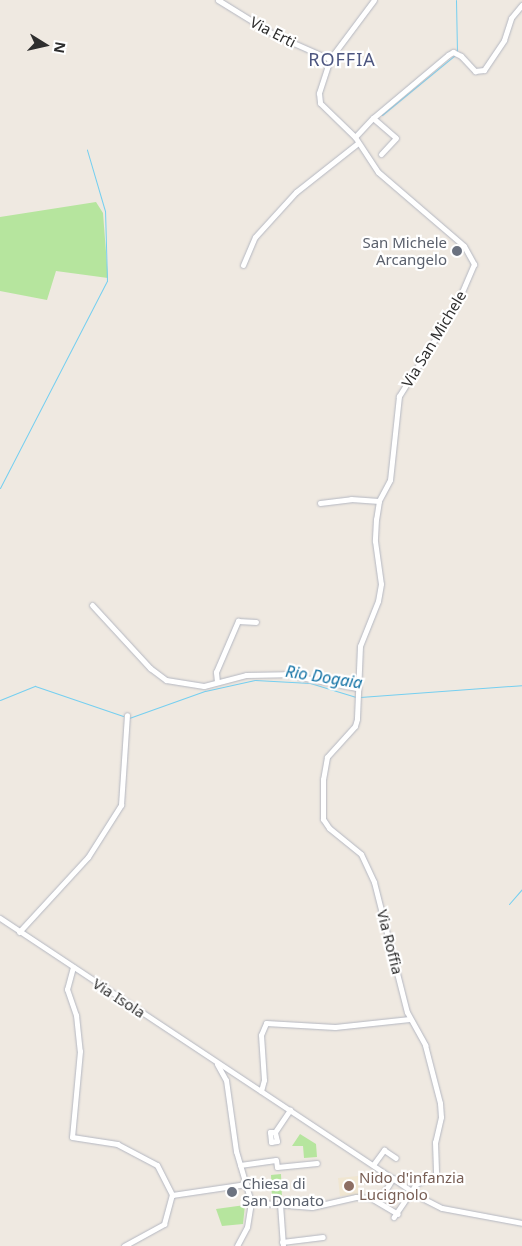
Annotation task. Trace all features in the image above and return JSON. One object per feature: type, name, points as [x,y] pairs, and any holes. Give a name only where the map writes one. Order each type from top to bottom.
[{"type":"street","name":"Via Erti","points":[[218,0],[273,34],[330,59]]},
{"type":"street","points":[[244,265],[255,237],[296,192],[358,143],[355,137],[320,103],[319,92],[330,59],[374,0]]},
{"type":"street","points":[[355,137],[373,118],[453,52],[461,56],[475,71],[484,70],[504,40],[511,18],[522,4]]},
{"type":"street","points":[[373,118],[396,138],[381,154]]},
{"type":"street","name":"Via San Michele","points":[[357,702],[360,646],[378,601],[381,584],[374,540],[379,501],[390,480],[400,396],[456,306],[474,264],[464,246],[378,172],[358,143]]},
{"type":"street","points":[[320,502],[351,499],[379,501]]},
{"type":"street","points":[[92,605],[158,676],[204,686],[256,674],[285,674],[357,691]]},
{"type":"street","points":[[217,682],[215,675],[238,621],[256,622]]},
{"type":"street","name":"Via Roffia","points":[[357,702],[355,726],[327,757],[323,779],[323,819],[329,828],[356,849],[372,875],[410,1019],[425,1045],[436,1080],[441,1117],[435,1142],[436,1175],[422,1181],[411,1191]]},
{"type":"street","points":[[20,932],[88,857],[122,805],[126,714]]},
{"type":"street","name":"Via Isola","points":[[2,919],[411,1191],[442,1208],[522,1223]]},
{"type":"street","points":[[73,967],[67,989],[76,1015],[80,1050],[70,1134],[78,1139],[118,1144],[157,1165],[172,1195],[164,1224],[124,1246]]},
{"type":"street","points":[[261,1091],[264,1080],[262,1035],[266,1023],[336,1027],[410,1019]]},
{"type":"street","points":[[211,1059],[225,1078],[240,1165],[251,1202],[247,1227],[237,1246]]},
{"type":"street","points":[[225,1078],[234,1073]]},
{"type":"street","points":[[225,1078],[239,1077]]},
{"type":"street","points":[[276,1132],[290,1110]]},
{"type":"street","points":[[373,1165],[384,1150],[396,1158]]},
{"type":"street","points":[[240,1165],[276,1160],[277,1167],[317,1163]]},
{"type":"street","points":[[380,1201],[393,1178]]},
{"type":"street","points":[[172,1195],[246,1184]]},
{"type":"street","points":[[251,1202],[317,1207],[356,1197],[380,1201],[396,1216],[411,1191]]},
{"type":"street","points":[[280,1204],[283,1244],[323,1237]]},
{"type":"shaded area","name":"Nido d'infanzia Lucignolo","points":[[358,1176],[359,1195],[340,1196],[338,1178]]},
{"type":"green space","points":[[96,202],[103,213],[108,278],[56,271],[47,300],[0,291],[0,217]]},
{"type":"green space","points":[[300,1134],[316,1144],[317,1157],[304,1158],[303,1146],[292,1146]]},
{"type":"green space","points":[[281,1174],[282,1199],[272,1198],[271,1175]]},
{"type":"green space","points":[[245,1205],[243,1224],[222,1226],[216,1209]]},
{"type":"waterway","points":[[456,0],[457,51]]},
{"type":"waterway","points":[[382,115],[455,55]]},
{"type":"waterway","points":[[0,488],[107,281],[105,211],[87,150]]},
{"type":"waterway","name":"Rio Dogaia","points":[[129,718],[205,691],[255,680],[310,683],[356,697]]},
{"type":"waterway","name":"Rio Dogaia","points":[[360,697],[522,685]]},
{"type":"waterway","name":"Rio Dogaia","points":[[0,700],[35,686],[123,716]]},
{"type":"waterway","points":[[509,904],[522,889]]},
{"type":"place","name":"San Michele Arcangelo","points":[[457,251]]},
{"type":"place","name":"Nido d'infanzia Lucignolo","points":[[349,1186]]},
{"type":"place","name":"Chiesa di San Donato","points":[[232,1192]]},
{"type":"district","name":"ROFFIA","points":[[342,59]]}]
